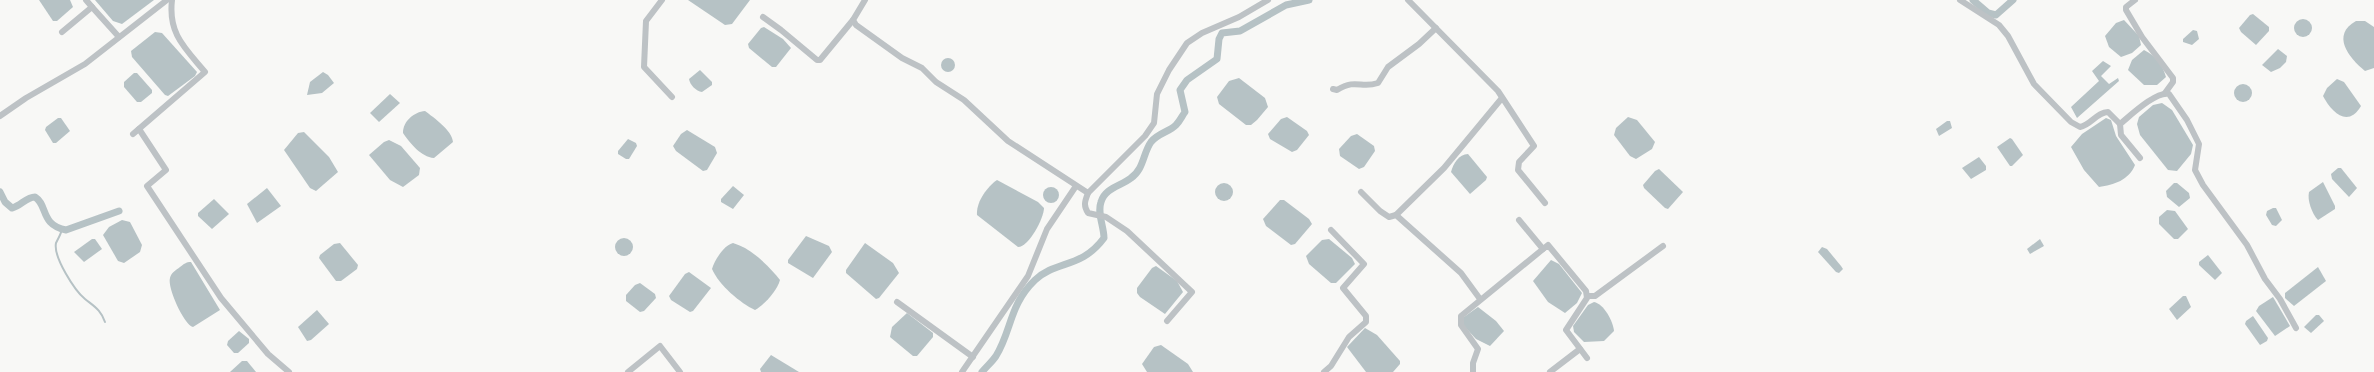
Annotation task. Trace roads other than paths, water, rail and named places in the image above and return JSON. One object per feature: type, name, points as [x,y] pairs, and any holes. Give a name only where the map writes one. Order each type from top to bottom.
[{"type":"street","points":[[86,0],[119,37]]},
{"type":"street","points":[[0,116],[26,98],[84,64],[167,0]]},
{"type":"street","points":[[134,134],[205,72],[177,37],[172,22],[172,0]]},
{"type":"street","points":[[662,0],[646,21],[644,67],[672,97]]},
{"type":"street","points":[[763,17],[817,60],[820,60],[853,20],[865,0]]},
{"type":"street","points":[[1167,321],[1192,292],[1127,231],[1106,217],[1088,214],[1084,207],[1088,192],[1145,136],[1154,123],[1157,94],[1169,70],[1187,43],[1202,33],[1239,17],[1268,0]]},
{"type":"street","points":[[1408,0],[1488,80],[1502,98],[1534,146],[1519,162],[1518,170],[1545,203]]},
{"type":"street","points":[[1960,0],[1999,26],[2008,36],[2034,84],[2071,122],[2080,127],[2084,126],[2106,112],[2120,124],[2121,135],[2140,158]]},
{"type":"street","points":[[2120,124],[2150,101],[2165,93],[2173,82],[2173,78],[2142,37],[2126,10],[2126,7],[2135,0]]},
{"type":"street","points":[[62,32],[92,7]]},
{"type":"street","points":[[853,20],[856,26],[902,58],[922,68],[936,82],[964,100],[1008,141],[1076,186],[1088,192]]},
{"type":"street","points":[[1333,89],[1337,90],[1351,82],[1364,84],[1378,82],[1388,67],[1419,44],[1436,28]]},
{"type":"street","points":[[2165,93],[2169,94],[2175,102],[2199,144],[2195,170],[2203,185],[2247,245],[2265,279],[2280,299],[2296,328]]},
{"type":"street","points":[[1361,192],[1380,211],[1389,217],[1396,215],[1444,168],[1502,98]]},
{"type":"street","points":[[139,129],[166,170],[147,186],[221,298],[268,354],[289,372]]},
{"type":"street","points":[[962,372],[1028,276],[1047,229],[1076,186]]},
{"type":"street","points":[[1396,215],[1461,273],[1480,299]]},
{"type":"street","points":[[1519,220],[1543,250]]},
{"type":"street","points":[[1324,372],[1331,366],[1349,336],[1366,322],[1366,316],[1343,288],[1364,264],[1331,230]]},
{"type":"street","points":[[1473,372],[1473,363],[1478,349],[1461,325],[1461,316],[1548,245],[1584,287],[1587,296]]},
{"type":"street","points":[[1587,296],[1595,296],[1663,246]]},
{"type":"street","points":[[1587,296],[1566,330],[1587,358]]},
{"type":"street","points":[[897,302],[973,357]]},
{"type":"street","points":[[628,372],[660,346],[680,372]]},
{"type":"street","points":[[1550,372],[1580,349]]},
{"type":"waterway","points":[[982,372],[996,356],[1005,337],[1015,308],[1027,289],[1035,280],[1051,269],[1078,260],[1095,248],[1104,238],[1100,215],[1100,206],[1103,197],[1110,190],[1127,181],[1135,174],[1141,166],[1148,146],[1151,142],[1179,122],[1185,112],[1180,90],[1187,80],[1217,59],[1219,39],[1222,33],[1240,31],[1286,5],[1309,0]]},
{"type":"waterway","points":[[1973,0],[1988,13],[1996,15],[2013,0]]},
{"type":"waterway","points":[[0,192],[5,202],[12,208],[29,198],[35,197],[42,205],[48,219],[52,224],[66,230],[119,211]]},
{"type":"waterway","points":[[62,229],[56,243],[56,249],[61,265],[76,289],[100,312],[105,322]]}]
